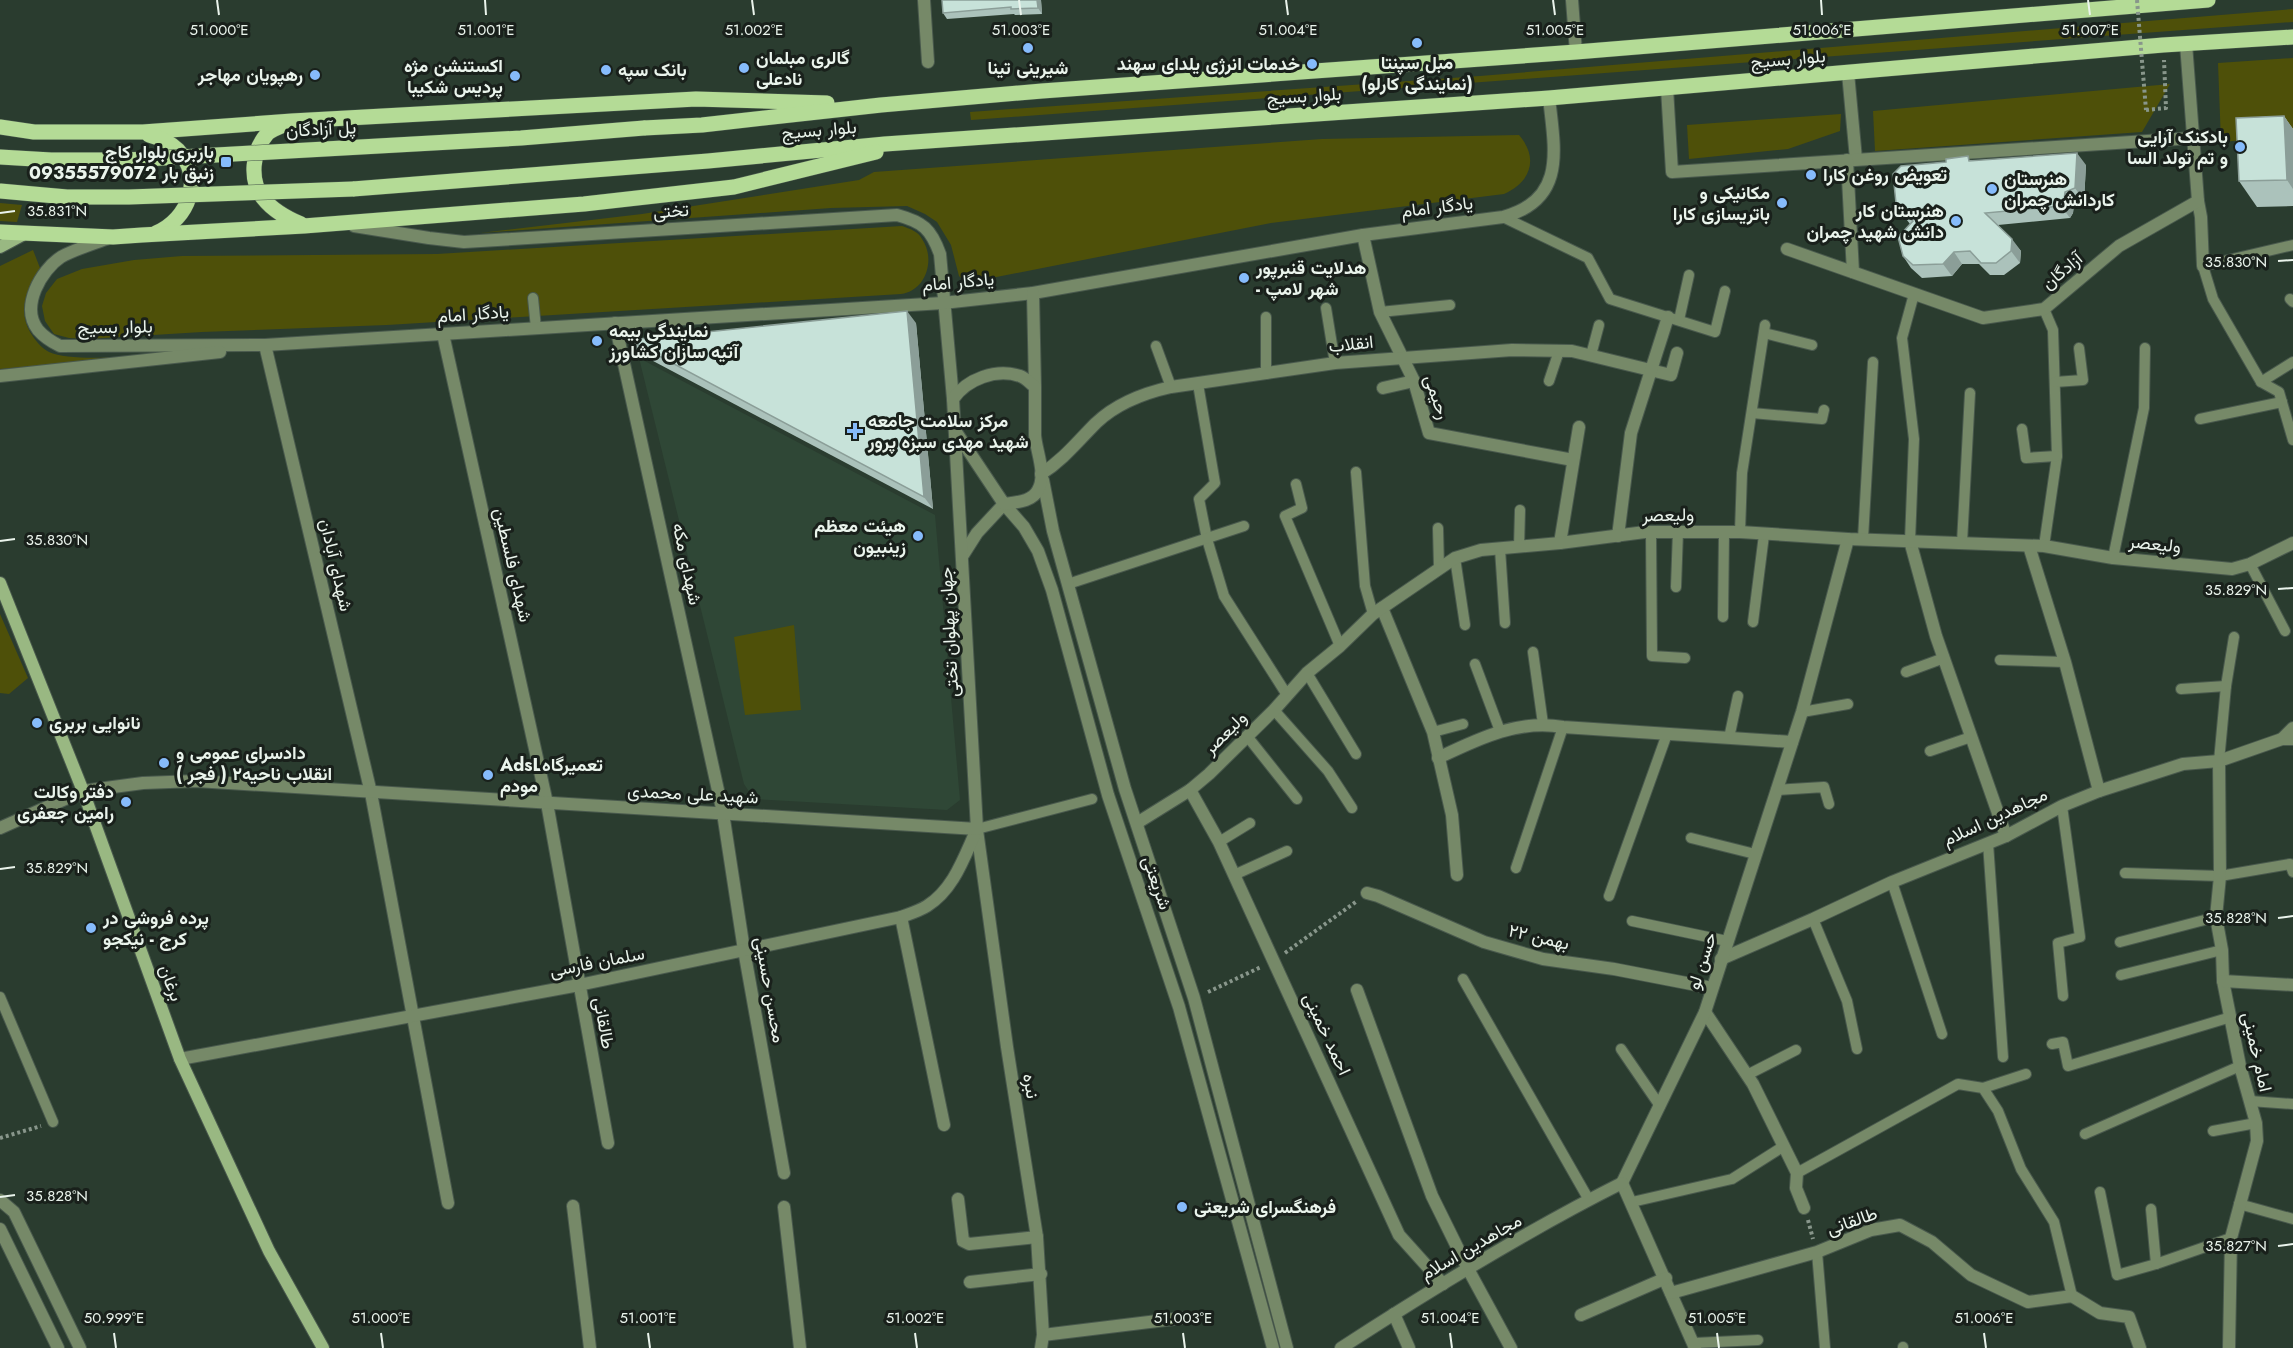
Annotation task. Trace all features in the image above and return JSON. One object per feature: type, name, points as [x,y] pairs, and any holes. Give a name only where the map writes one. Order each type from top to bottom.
[{"type":"main road","name":"بلوار بسیج","points":[[644,128],[702,125],[881,105],[1141,83],[1575,52],[2208,0]]},
{"type":"main road","name":"بلوار بسیج","points":[[0,191],[88,197],[353,189],[885,144],[1549,98],[2163,45],[2293,37]]},
{"type":"main road","points":[[0,127],[34,132],[143,132],[292,121],[696,99],[881,105]]},
{"type":"main road","points":[[292,121],[269,132],[258,147],[254,164],[255,181],[262,197],[275,210],[304,225]]},
{"type":"main road","name":"پل آزادگان","points":[[0,156],[51,160],[128,160],[521,138],[644,128]]},
{"type":"main road","points":[[142,235],[158,232],[172,224],[184,212],[190,196],[191,180],[187,164],[178,150],[165,140],[143,132]]},
{"type":"main road","points":[[0,232],[113,237],[584,204],[734,187],[911,144]]},
{"type":"main road","points":[[0,246],[26,233]]},
{"type":"main road","name":"برغان","points":[[0,583],[83,791],[180,1059],[269,1251],[323,1348]]},
{"type":"street","points":[[924,0],[928,62]]},
{"type":"street","points":[[1572,0],[1575,52]]},
{"type":"street","points":[[2186,44],[2203,266]]},
{"type":"street","points":[[1848,73],[1853,272]]},
{"type":"street","points":[[1667,88],[1672,172],[2193,138]]},
{"type":"street","name":"یادگار امام","points":[[265,345],[943,303],[1032,293],[1363,235],[1503,217],[1522,212],[1534,203],[1543,194],[1548,183],[1555,149],[1549,98]]},
{"type":"street","name":"آزادگان","points":[[1787,249],[1983,318],[2044,309],[2119,246],[2198,201]]},
{"type":"street","name":"تختی","points":[[338,223],[464,242],[897,215],[913,219],[927,227],[935,241],[940,254],[943,303]]},
{"type":"street","name":"رحیمی","points":[[1363,235],[1380,312],[1414,381],[1429,433],[1573,460]]},
{"type":"street","name":"بلوار بسیج","points":[[113,237],[62,256],[47,268],[34,293],[32,311],[36,328],[50,341],[71,348],[265,345]]},
{"type":"street","name":"شریعتی","points":[[1032,293],[1035,436],[1053,531],[1125,789],[1194,998],[1287,1348]]},
{"type":"street","points":[[943,303],[953,399]]},
{"type":"street","points":[[1618,536],[1631,433],[1652,369],[1674,319]]},
{"type":"street","name":"شهدای مکه","points":[[615,323],[723,813]]},
{"type":"street","name":"شهدای فلسطین","points":[[443,334],[548,803]]},
{"type":"street","points":[[0,376],[185,357],[265,345]]},
{"type":"street","name":"شهدای آبادان","points":[[265,345],[371,793],[448,1203]]},
{"type":"street","name":"انقلاب","points":[[1041,474],[1056,464],[1098,421],[1123,404],[1150,392],[1171,387],[1266,375],[1335,363],[1512,350],[1558,351],[1591,355],[1671,375],[1677,353]]},
{"type":"street","points":[[953,399],[968,382],[1003,374],[1022,377],[1035,387]]},
{"type":"street","points":[[1383,388],[1414,381]]},
{"type":"street","name":"جهان پهلوان تختی","points":[[953,399],[977,829]]},
{"type":"street","points":[[1560,543],[1579,427]]},
{"type":"street","name":"شریعتی","points":[[956,432],[1004,504],[1024,526],[1038,551],[1052,590],[1108,795],[1179,1007],[1273,1348]]},
{"type":"street","points":[[963,555],[977,533],[1004,504],[1018,502],[1038,492],[1041,474]]},
{"type":"street","name":"ولیعصر","points":[[1137,823],[1190,790],[1274,710],[1307,673],[1377,611],[1455,558],[1481,550],[1651,532],[1740,532],[1848,539],[2044,546],[2113,558],[2232,569],[2250,564],[2293,544]]},
{"type":"street","name":"حسن لو","points":[[1622,1183],[1705,1012],[1802,712],[1848,539]]},
{"type":"street","points":[[1910,541],[1944,658],[2006,836]]},
{"type":"street","points":[[2030,546],[2065,662],[2099,791]]},
{"type":"street","points":[[1377,611],[1433,732],[1452,815],[1457,875]]},
{"type":"street","points":[[1438,758],[1500,731],[1543,724],[1792,742]]},
{"type":"street","points":[[2288,739],[2293,728]]},
{"type":"street","name":"مجاهدین اسلام","points":[[1721,959],[1814,920],[1892,882],[2006,836],[2062,806],[2099,791],[2183,764],[2219,761],[2288,739]]},
{"type":"street","name":"امام خمینی","points":[[2219,761],[2220,876],[2216,917],[2222,950],[2223,981],[2240,1066],[2256,1123],[2258,1141],[2231,1238],[2229,1348]]},
{"type":"street","name":"شهید علی محمدی","points":[[0,828],[83,791],[143,783],[196,781],[977,829]]},
{"type":"street","name":"احمد خمینی","points":[[1190,790],[1219,842],[1399,1235],[1443,1284]]},
{"type":"street","name":"طالقانی","points":[[548,803],[608,1143]]},
{"type":"street","name":"محسن حسینی","points":[[723,813],[744,950],[784,1173]]},
{"type":"street","name":"سلمان فارسی","points":[[180,1059],[579,984],[901,917],[926,907],[940,897],[957,872],[977,829]]},
{"type":"street","name":"نبره","points":[[977,829],[1007,1047],[1037,1237],[1041,1274],[1043,1335],[1041,1348]]},
{"type":"street","name":"۲۲ بهمن","points":[[1367,893],[1484,942],[1543,959],[1614,969],[1712,988]]},
{"type":"street","points":[[901,917],[944,1125]]},
{"type":"street","points":[[2223,981],[2293,985]]},
{"type":"street","points":[[1357,990],[1432,1196],[1511,1348]]},
{"type":"street","points":[[1705,1012],[1747,1075],[1784,1146],[1797,1173],[1796,1188],[1804,1208]]},
{"type":"street","points":[[1622,1183],[1695,1346]]},
{"type":"street","name":"مجاهدین اسلام","points":[[1341,1348],[1468,1269],[1622,1183]]},
{"type":"street","points":[[958,1199],[961,1233],[963,1241],[969,1244],[1037,1237]]},
{"type":"street","points":[[0,1200],[14,1212],[80,1348]]},
{"type":"street","points":[[573,1206],[590,1348]]},
{"type":"street","points":[[784,1207],[800,1348]]},
{"type":"street","name":"طالقانی","points":[[1671,1293],[1817,1252],[1871,1230],[1900,1225],[1932,1242],[1971,1275],[2028,1302],[2072,1296]]},
{"type":"street","points":[[0,1229],[58,1348]]},
{"type":"street","points":[[970,1282],[1041,1274]]},
{"type":"street","points":[[1581,1315],[1666,1278]]},
{"type":"street","points":[[2072,1296],[2100,1313],[2129,1317],[2140,1348]]},
{"type":"street","points":[[1394,1314],[1409,1348]]},
{"type":"street","points":[[1043,1335],[1182,1318]]},
{"type":"lane","points":[[1503,217],[1588,258],[1610,299],[1715,332],[1725,291]]},
{"type":"lane","points":[[2293,245],[2203,266],[2212,299],[2262,381],[2279,392],[2293,440]]},
{"type":"lane","points":[[1674,319],[1689,275]]},
{"type":"lane","points":[[1910,541],[1914,439],[1902,338],[1914,294]]},
{"type":"lane","points":[[533,298],[536,328]]},
{"type":"lane","points":[[1380,312],[1450,305]]},
{"type":"lane","points":[[1326,308],[1335,363]]},
{"type":"lane","points":[[2044,309],[2053,330],[2057,456],[2044,546]]},
{"type":"lane","points":[[1266,317],[1266,375]]},
{"type":"lane","points":[[1591,355],[1599,325]]},
{"type":"lane","points":[[1740,532],[1742,473],[1764,329],[1812,345]]},
{"type":"lane","points":[[1156,346],[1171,387]]},
{"type":"lane","points":[[2055,382],[2082,380],[2079,348]]},
{"type":"lane","points":[[2113,558],[2144,408],[2145,348]]},
{"type":"lane","points":[[1549,381],[1558,351]]},
{"type":"lane","points":[[1863,539],[1873,362]]},
{"type":"lane","points":[[2262,381],[2293,362]]},
{"type":"lane","points":[[1198,384],[1215,483],[1199,499],[1207,539],[1224,596],[1287,695]]},
{"type":"lane","points":[[1962,543],[1970,393]]},
{"type":"lane","points":[[2200,418],[2282,402]]},
{"type":"lane","points":[[1752,413],[1822,419],[1824,410]]},
{"type":"lane","points":[[2022,429],[2026,458],[2057,456]]},
{"type":"lane","points":[[1356,472],[1365,586],[1377,611]]},
{"type":"lane","points":[[1296,484],[1302,508],[1285,516],[1340,646]]},
{"type":"lane","points":[[1519,547],[1520,510]]},
{"type":"lane","points":[[1068,584],[1244,526]]},
{"type":"lane","points":[[1438,528],[1439,568]]},
{"type":"lane","points":[[1676,587],[1678,531]]},
{"type":"lane","points":[[1651,532],[1652,656],[1685,658]]},
{"type":"lane","points":[[1723,617],[1724,533]]},
{"type":"lane","points":[[1753,622],[1764,535]]},
{"type":"lane","points":[[1500,549],[1505,623]]},
{"type":"lane","points":[[1455,558],[1465,625]]},
{"type":"lane","points":[[2250,564],[2285,631]]},
{"type":"lane","points":[[2219,761],[2226,686],[2234,637]]},
{"type":"lane","points":[[1533,652],[1543,724]]},
{"type":"lane","points":[[1906,672],[1944,658]]},
{"type":"lane","points":[[2000,660],[2065,662]]},
{"type":"lane","points":[[1475,664],[1500,731]]},
{"type":"lane","points":[[1307,673],[1356,754]]},
{"type":"lane","points":[[2181,689],[2226,686]]},
{"type":"lane","points":[[1730,738],[1738,696]]},
{"type":"lane","points":[[1802,712],[1848,704]]},
{"type":"lane","points":[[1274,710],[1328,771],[1352,808]]},
{"type":"lane","points":[[1433,732],[1463,724]]},
{"type":"lane","points":[[1516,868],[1563,727]]},
{"type":"lane","points":[[1609,896],[1667,734]]},
{"type":"lane","points":[[1247,736],[1297,799]]},
{"type":"lane","points":[[1930,751],[1971,737]]},
{"type":"lane","points":[[1776,790],[1824,787],[1830,804]]},
{"type":"lane","points":[[977,829],[1092,799]]},
{"type":"lane","points":[[2062,806],[2080,937],[2058,943],[2063,996]]},
{"type":"lane","points":[[1219,842],[1250,823]]},
{"type":"lane","points":[[1691,838],[1755,854]]},
{"type":"lane","points":[[1988,843],[2003,1057]]},
{"type":"lane","points":[[1234,875],[1287,851]]},
{"type":"lane","points":[[2126,873],[2220,876],[2290,864],[2293,872]]},
{"type":"lane","points":[[1892,882],[1942,1034]]},
{"type":"lane","points":[[2120,942],[2216,917]]},
{"type":"lane","points":[[1814,920],[1847,1001],[1857,1049]]},
{"type":"lane","points":[[1632,921],[1727,941]]},
{"type":"lane","points":[[2121,975],[2222,950]]},
{"type":"lane","points":[[1463,979],[1589,1200]]},
{"type":"lane","points":[[0,997],[53,1122]]},
{"type":"lane","points":[[2052,1044],[2063,1042],[2068,1066],[2230,1017]]},
{"type":"lane","points":[[1621,1049],[1660,1106]]},
{"type":"lane","points":[[1747,1075],[1796,1050]]},
{"type":"lane","points":[[2085,1134],[2240,1066]]},
{"type":"lane","points":[[1797,1173],[1958,1084],[1983,1088],[2026,1074]]},
{"type":"lane","points":[[1983,1088],[1998,1111],[2021,1169],[2054,1222],[2072,1296]]},
{"type":"lane","points":[[2250,1101],[2293,1104]]},
{"type":"lane","points":[[2213,1131],[2256,1123]]},
{"type":"lane","points":[[1632,1202],[1732,1179],[1784,1146]]},
{"type":"lane","points":[[2100,1192],[2116,1275],[2231,1238]]},
{"type":"lane","points":[[2239,1204],[2293,1219]]},
{"type":"lane","points":[[2151,1209],[2156,1264]]},
{"type":"lane","points":[[1817,1252],[1825,1348]]},
{"type":"lane","points":[[1695,1346],[1758,1340]]},
{"type":"path","points":[[2137,0],[2146,110],[2166,108],[2163,45]]},
{"type":"path","points":[[0,1138],[53,1122]]},
{"type":"path","points":[[1804,1208],[1817,1252]]},
{"type":"shaded area","points":[[2293,9],[2293,22],[971,120],[970,112],[1480,76]]},
{"type":"shaded area","points":[[2293,58],[2293,136],[2221,142],[2218,63]]},
{"type":"shaded area","points":[[2170,84],[2142,132],[1875,151],[1873,111]]},
{"type":"shaded area","points":[[1841,114],[1840,131],[1788,149],[1689,159],[1687,125]]},
{"type":"shaded area","points":[[1519,135],[1529,152],[1529,169],[1521,183],[1504,194],[1271,223],[966,283],[959,276],[951,245],[937,222],[907,206],[831,208],[480,233],[642,214],[859,180],[874,172],[1322,139]]},
{"type":"shaded area","points":[[0,203],[22,205],[17,222],[0,221]]},
{"type":"shaded area","points":[[902,226],[920,236],[926,247],[928,264],[926,273],[917,287],[901,294],[387,325],[88,339],[54,334],[45,321],[42,306],[46,293],[57,279],[82,269],[134,260],[182,256],[437,254]]},
{"type":"shaded area","points":[[33,250],[40,268],[28,291],[24,315],[30,332],[38,344],[49,352],[61,356],[96,358],[188,352],[0,369],[0,266]]},
{"type":"shaded area","points":[[639,358],[935,515],[960,800],[947,810],[754,799],[744,784]]},
{"type":"shaded area","points":[[0,614],[28,678],[9,694],[0,693]]},
{"type":"shaded area","points":[[794,625],[801,710],[745,715],[734,637]]},
{"type":"building","points":[[942,0],[1037,0],[1038,8],[1011,9],[1011,7],[943,13]]},
{"type":"building","points":[[2284,116],[2287,180],[2239,181],[2236,118]]},
{"type":"building","name":"هنرستان کار دانش شهید چمران","points":[[2077,153],[2075,188],[2065,192],[2061,206],[1985,213],[2012,239],[2011,251],[1996,263],[1981,263],[1970,251],[1954,252],[1943,264],[1913,265],[1903,256],[1898,237],[1913,221],[1900,211],[1899,204],[1896,203],[1893,174],[1901,166],[1946,162],[1946,159],[1968,156],[1969,161]]},
{"type":"building","name":"مرکز سلامت جامعه شهید مهدی سبزه پرور","points":[[907,311],[924,497],[629,340]]},
{"type":"place","name":"مبل سپنتا (نمایندگی کارلو)","points":[[1417,43]]},
{"type":"place","name":"شیرینی تینا","points":[[1028,48]]},
{"type":"place","name":"خدمات انرژی یلدای سهند","points":[[1312,64]]},
{"type":"place","name":"گالری مبلمان نادعلی","points":[[744,68]]},
{"type":"place","name":"بانک سپه","points":[[606,70]]},
{"type":"place","name":"رهپویان مهاجر","points":[[315,75]]},
{"type":"place","name":"اکستنشن مژه پردیس شکیبا","points":[[515,76]]},
{"type":"place","name":"بادکنک آرایی و تم تولد السا","points":[[2240,147]]},
{"type":"place","name":"باربری بلوار کاج زنبق بار 09355579072","points":[[226,162]]},
{"type":"place","name":"تعویض روغن کارا","points":[[1811,175]]},
{"type":"place","name":"هنرستان کاردانش چمران","points":[[1992,189]]},
{"type":"place","name":"مکانیکی و باتریسازی کارا","points":[[1782,203]]},
{"type":"place","name":"هنرستان کار دانش شهید چمران","points":[[1956,221]]},
{"type":"place","name":"هدلایت قنبرپور - شهر لامپ","points":[[1244,278]]},
{"type":"place","name":"نمایندگی بیمه آتیه سازان کشاورز","points":[[597,341]]},
{"type":"place","name":"مرکز سلامت جامعه شهید مهدی سبزه پرور","points":[[855,431]]},
{"type":"place","name":"هیئت معظم زینبیون","points":[[918,536]]},
{"type":"place","name":"نانوایی بربری","points":[[37,723]]},
{"type":"place","name":"دادسرای عمومی و انقلاب ناحیه۲ ( فجر )","points":[[164,763]]},
{"type":"place","name":"AdsLتعمیرگاه مودم","points":[[488,775]]},
{"type":"place","name":"دفتر وکالت رامین جعفری","points":[[126,802]]},
{"type":"place","name":"پرده فروشی در کرج - نیکجو","points":[[91,928]]},
{"type":"place","name":"فرهنگسرای شریعتی","points":[[1182,1207]]}]
